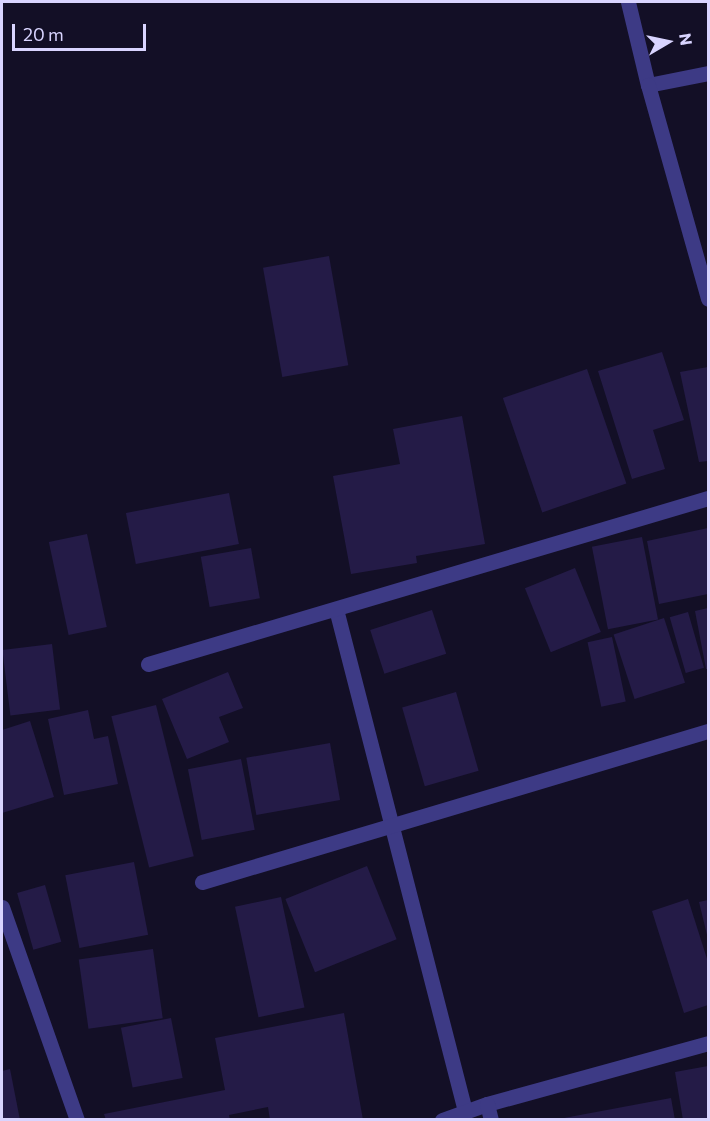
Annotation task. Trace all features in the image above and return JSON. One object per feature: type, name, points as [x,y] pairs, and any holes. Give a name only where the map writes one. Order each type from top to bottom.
[{"type":"street","points":[[628,2],[648,86],[708,299]]},
{"type":"street","points":[[648,86],[708,73]]},
{"type":"street","points":[[148,664],[708,498]]},
{"type":"street","points":[[336,609],[465,1111]]},
{"type":"street","points":[[202,882],[708,731]]},
{"type":"street","points":[[2,907],[76,1119]]},
{"type":"street","points":[[442,1119],[487,1104],[708,1043]]},
{"type":"street","points":[[487,1104],[491,1119]]},
{"type":"building","points":[[329,256],[348,365],[282,377],[263,268]]},
{"type":"building","points":[[662,352],[684,420],[653,430],[665,469],[632,479],[598,371]]},
{"type":"building","points":[[708,367],[708,461],[699,462],[680,372]]},
{"type":"building","points":[[587,369],[626,483],[542,512],[503,398]]},
{"type":"building","points":[[462,416],[485,544],[416,556],[417,563],[351,574],[333,476],[400,464],[393,429]]},
{"type":"building","points":[[229,493],[239,544],[136,564],[126,513]]},
{"type":"building","points":[[708,528],[708,594],[659,604],[647,541]]},
{"type":"building","points":[[87,534],[107,627],[69,635],[49,542]]},
{"type":"building","points":[[642,537],[658,619],[608,629],[592,547]]},
{"type":"building","points":[[251,548],[260,598],[210,607],[201,557]]},
{"type":"building","points":[[575,568],[601,632],[551,652],[525,588]]},
{"type":"building","points":[[708,608],[708,669],[706,669],[695,611]]},
{"type":"building","points":[[432,610],[446,654],[384,674],[370,630]]},
{"type":"building","points":[[688,612],[704,668],[686,673],[670,617]]},
{"type":"building","points":[[664,618],[685,683],[635,699],[614,634]]},
{"type":"building","points":[[612,637],[626,702],[601,707],[588,642]]},
{"type":"building","points":[[52,644],[60,710],[10,716],[2,650]]},
{"type":"building","points":[[228,672],[243,708],[219,717],[229,742],[187,759],[162,699]]},
{"type":"building","points":[[456,692],[479,771],[425,786],[402,707]]},
{"type":"building","points":[[156,705],[194,856],[149,867],[111,716]]},
{"type":"building","points":[[88,710],[94,739],[108,736],[118,784],[64,795],[48,719]]},
{"type":"building","points":[[30,721],[54,797],[2,813],[2,730]]},
{"type":"building","points":[[330,743],[340,800],[256,815],[246,758]]},
{"type":"building","points":[[241,759],[255,830],[202,840],[188,769]]},
{"type":"building","points":[[134,862],[148,935],[79,948],[65,875]]},
{"type":"building","points":[[367,866],[397,939],[315,972],[285,899]]},
{"type":"building","points":[[45,885],[61,942],[33,950],[17,893]]},
{"type":"building","points":[[281,897],[304,1008],[259,1017],[235,907]]},
{"type":"building","points":[[688,899],[708,962],[708,1005],[684,1013],[652,911]]},
{"type":"building","points":[[708,900],[708,939],[699,902]]},
{"type":"building","points":[[153,949],[163,1018],[88,1029],[79,959]]},
{"type":"building","points":[[344,1013],[363,1120],[270,1120],[268,1107],[229,1115],[230,1120],[106,1120],[104,1114],[225,1090],[215,1038]]},
{"type":"building","points":[[171,1018],[183,1078],[133,1088],[121,1028]]},
{"type":"building","points":[[708,1066],[708,1120],[683,1120],[675,1072]]},
{"type":"building","points":[[10,1069],[20,1120],[2,1120],[2,1071]]},
{"type":"building","points":[[671,1098],[675,1120],[564,1120],[564,1118]]}]
